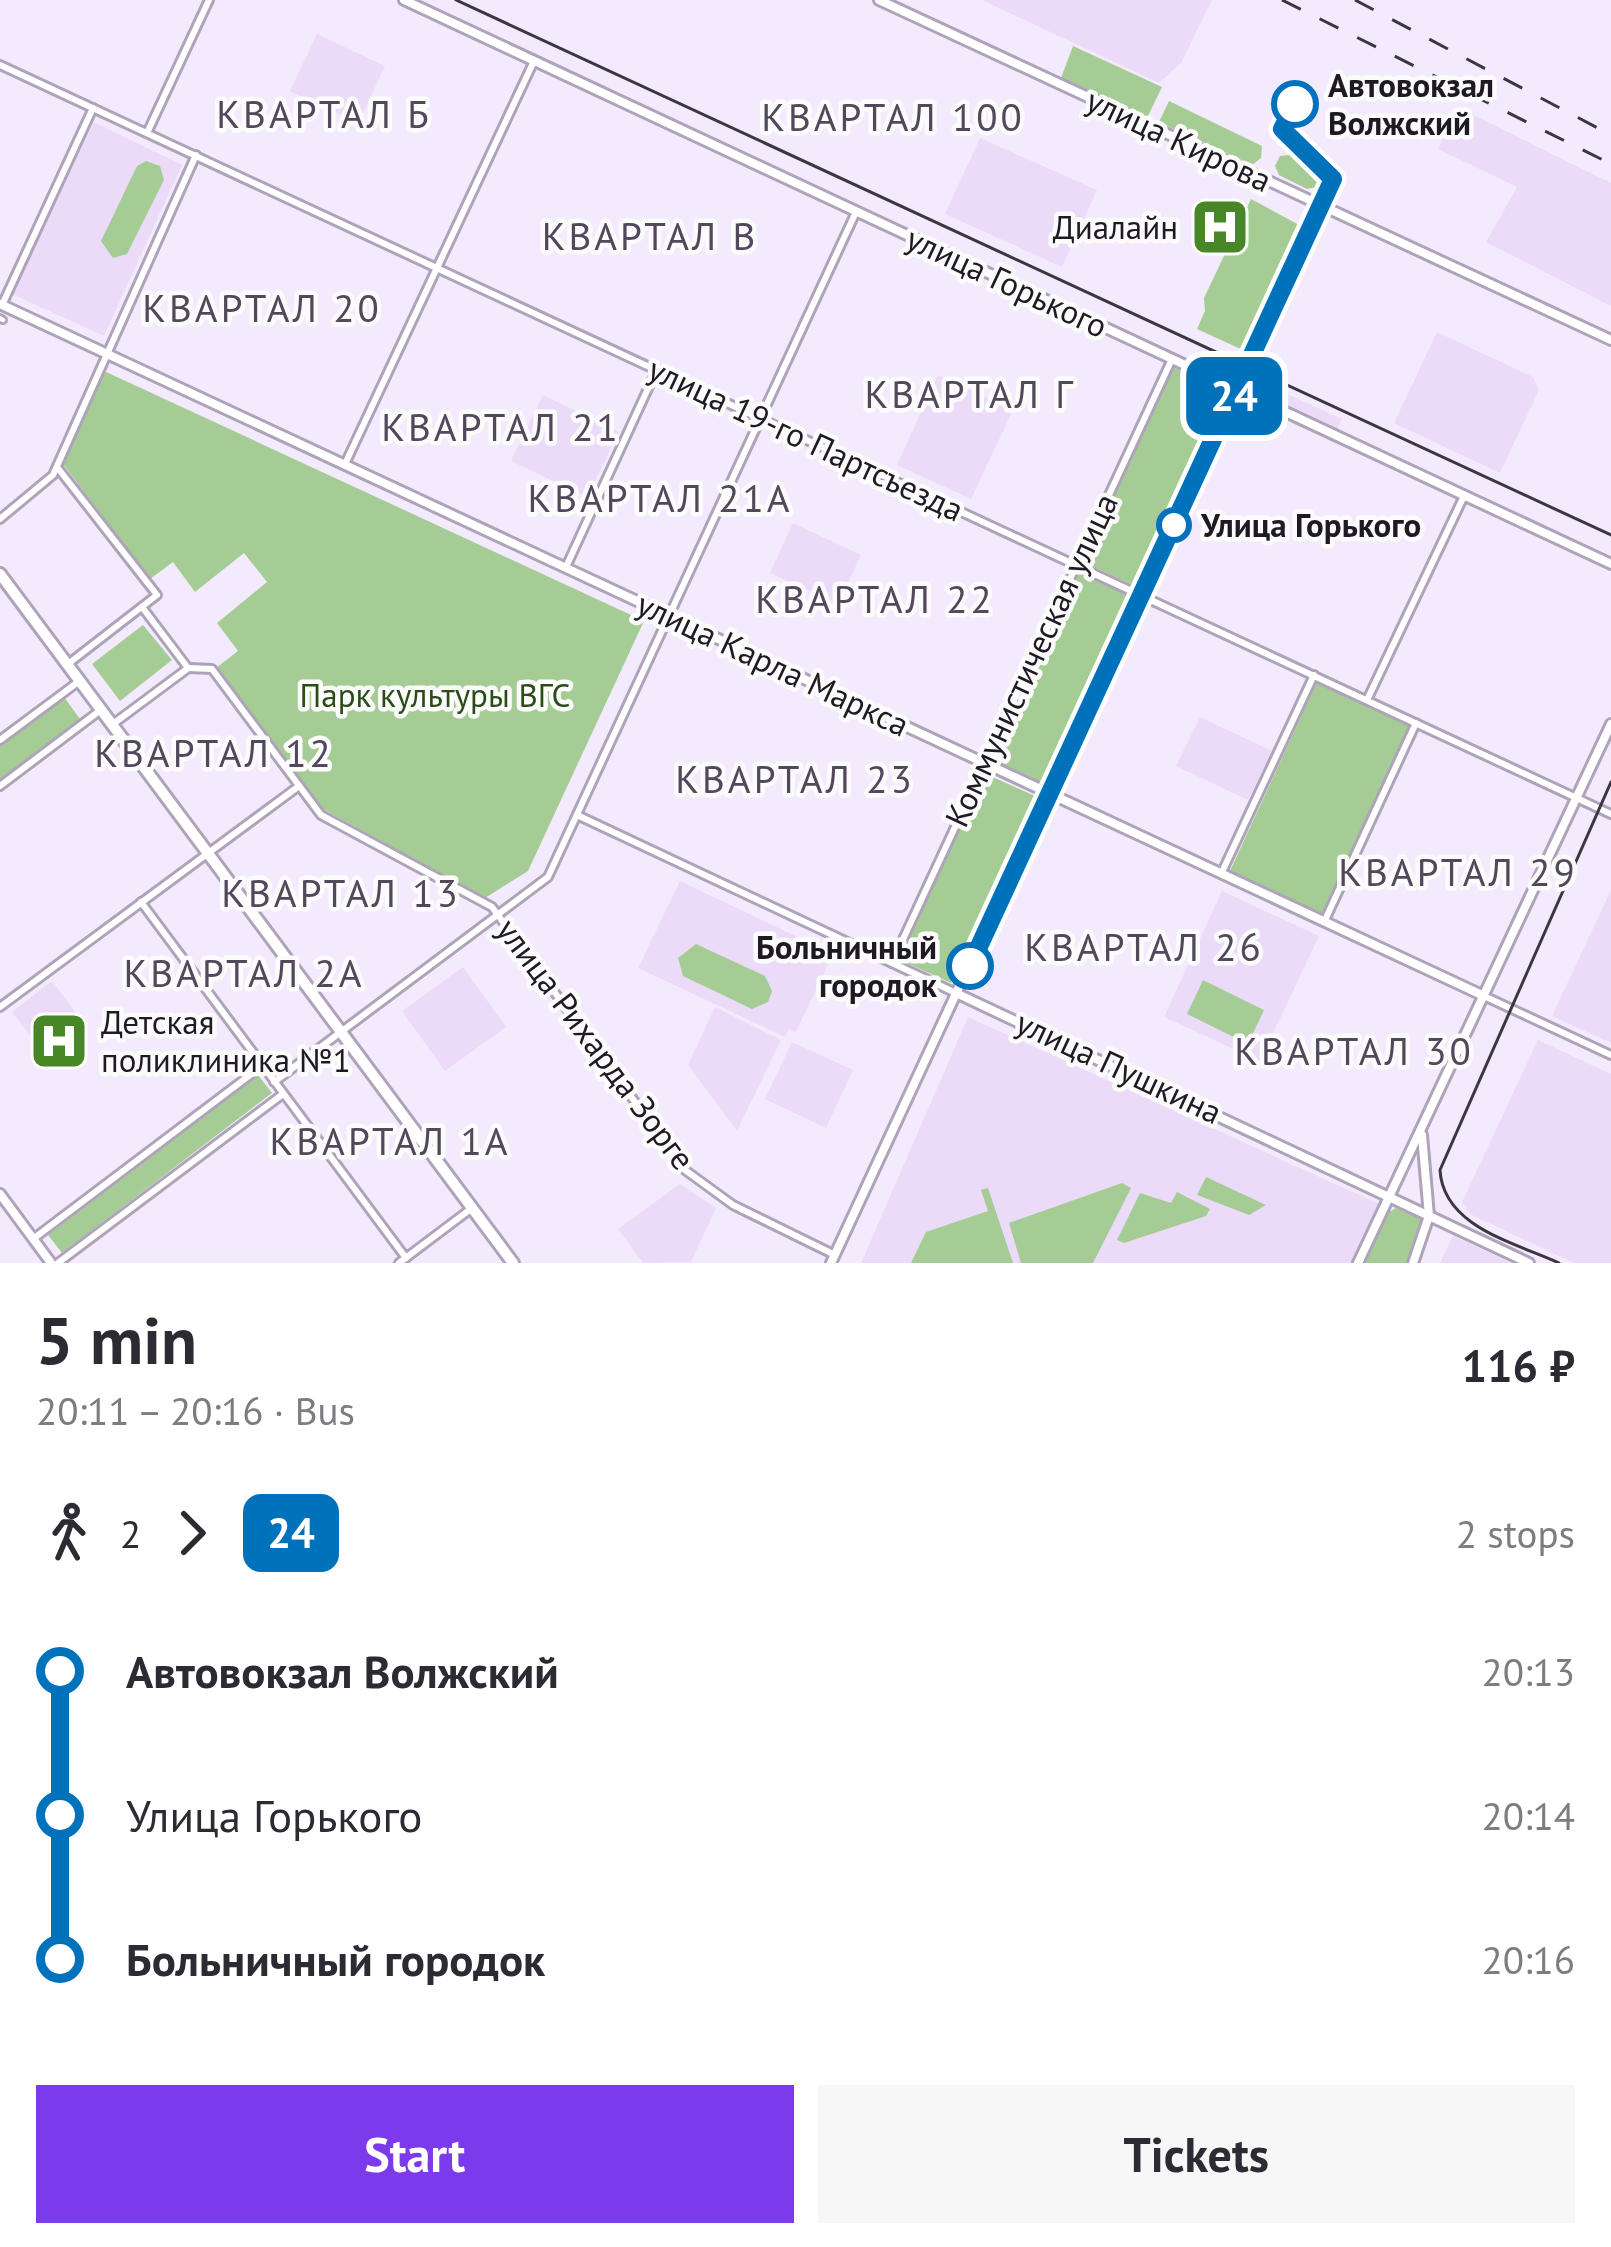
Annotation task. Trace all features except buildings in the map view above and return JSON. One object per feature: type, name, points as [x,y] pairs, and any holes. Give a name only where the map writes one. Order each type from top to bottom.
[{"type":"main road","points":[[0,574],[513,1263]]},
{"type":"street","points":[[147,133],[209,0]]},
{"type":"street","name":"улица Горького","points":[[404,0],[1611,565]]},
{"type":"street","name":"улица Кирова","points":[[878,0],[1611,340]]},
{"type":"street","points":[[344,464],[534,62]]},
{"type":"street","name":"улица 19-го Партсъезда","points":[[0,64],[1611,814]]},
{"type":"street","points":[[1,304],[93,108]]},
{"type":"street","points":[[0,519],[57,467],[196,154]]},
{"type":"street","points":[[833,1259],[1321,207]]},
{"type":"street","points":[[274,1082],[548,877],[856,212]]},
{"type":"street","name":"улица Карла Маркса","points":[[1,304],[1611,1055]]},
{"type":"street","name":"Коммунистическая улица","points":[[892,962],[1172,359]]},
{"type":"street","points":[[566,567],[657,370]]},
{"type":"street","points":[[57,467],[157,595],[68,664]]},
{"type":"street","points":[[1367,700],[1464,496]]},
{"type":"street","name":"улица Рихарда Зорге","points":[[142,607],[188,668],[212,669],[321,815],[497,913],[685,1169],[733,1205],[833,1259]]},
{"type":"street","points":[[113,724],[188,668]]},
{"type":"street","points":[[1222,872],[1314,675]]},
{"type":"street","points":[[0,740],[80,680]]},
{"type":"street","points":[[0,786],[102,709]]},
{"type":"street","points":[[1325,920],[1416,723]]},
{"type":"street","points":[[1358,1263],[1611,724]]},
{"type":"street","points":[[1,1003],[299,786]]},
{"type":"street","name":"улица Пушкина","points":[[577,815],[1529,1263]]},
{"type":"street","points":[[141,902],[402,1260],[472,1208]]},
{"type":"street","points":[[33,1239],[262,1066]]},
{"type":"street","points":[[0,1193],[54,1263],[283,1094]]},
{"type":"street","points":[[1413,1263],[1429,1216],[1422,1133]]},
{"type":"shaded area","points":[[982,0],[1212,0],[1181,63],[1159,83]]},
{"type":"shaded area","points":[[317,34],[385,66],[358,123],[290,91]]},
{"type":"shaded area","points":[[1457,107],[1611,183],[1611,306],[1486,242],[1517,187],[1438,149]]},
{"type":"shaded area","points":[[94,122],[182,165],[104,336],[12,294]]},
{"type":"shaded area","points":[[980,138],[1097,190],[1062,267],[945,214]]},
{"type":"shaded area","points":[[1437,332],[1533,377],[1539,390],[1500,473],[1394,423]]},
{"type":"shaded area","points":[[938,375],[1013,410],[971,499],[897,465]]},
{"type":"shaded area","points":[[1265,384],[1342,419],[1337,429],[1260,394]]},
{"type":"shaded area","points":[[543,395],[619,432],[587,497],[511,461]]},
{"type":"shaded area","points":[[793,523],[861,555],[838,604],[770,573]]},
{"type":"shaded area","points":[[1200,717],[1272,751],[1248,800],[1176,766]]},
{"type":"shaded area","points":[[680,881],[833,954],[796,1032],[789,1029],[785,1037],[638,968]]},
{"type":"shaded area","points":[[1611,890],[1611,1043],[1552,1016]]},
{"type":"shaded area","points":[[1222,891],[1319,936],[1260,1061],[1164,1017]]},
{"type":"shaded area","points":[[463,967],[506,1027],[445,1071],[402,1011]]},
{"type":"shaded area","points":[[52,981],[88,1029],[48,1058],[12,1012]]},
{"type":"shaded area","points":[[715,1007],[781,1040],[737,1131],[688,1065]]},
{"type":"shaded area","name":"Больничный городок","points":[[968,1017],[1379,1204],[1352,1263],[861,1263]]},
{"type":"shaded area","points":[[1538,1040],[1611,1074],[1611,1263],[1574,1263],[1470,1214],[1462,1202]]},
{"type":"shaded area","points":[[792,1042],[853,1070],[826,1128],[765,1099]]},
{"type":"shaded area","points":[[680,1184],[716,1208],[691,1262],[643,1263],[618,1229]]},
{"type":"shaded area","points":[[1453,1236],[1511,1263],[1440,1263]]},
{"type":"green space","points":[[1073,46],[1162,87],[1147,118],[1061,78]]},
{"type":"green space","points":[[1169,101],[1262,146],[1261,158],[1252,165],[1159,122]]},
{"type":"green space","points":[[1289,155],[1317,168],[1321,177],[1316,187],[1307,189],[1279,175],[1275,166],[1280,156]]},
{"type":"green space","points":[[146,161],[160,166],[164,180],[127,254],[113,258],[101,241],[137,166]]},
{"type":"green space","points":[[1251,199],[1301,226],[1245,351],[1197,329],[1205,311],[1204,298]]},
{"type":"green space","points":[[1171,366],[1227,392],[1137,587],[1081,561]]},
{"type":"green space","name":"Парк культуры ВГС","points":[[104,371],[644,621],[528,871],[485,898],[323,809],[216,668],[238,651],[217,623],[267,582],[244,553],[195,592],[173,562],[150,579],[60,460]]},
{"type":"green space","points":[[1079,572],[1132,597],[1045,784],[992,760]]},
{"type":"green space","points":[[143,625],[172,660],[120,701],[92,664]]},
{"type":"green space","points":[[1317,682],[1410,724],[1323,914],[1230,871]]},
{"type":"green space","points":[[64,697],[80,719],[0,779],[0,746]]},
{"type":"green space","points":[[984,773],[1037,797],[951,983],[898,959]]},
{"type":"green space","points":[[696,944],[765,976],[772,991],[768,1002],[752,1009],[683,976],[678,958]]},
{"type":"green space","points":[[1203,980],[1264,1010],[1248,1044],[1187,1014]]},
{"type":"green space","points":[[258,1075],[272,1093],[62,1253],[48,1235]]},
{"type":"green space","points":[[1206,1177],[1266,1205],[1249,1215],[1197,1195]]},
{"type":"green space","points":[[1122,1183],[1131,1188],[1093,1263],[1021,1263],[1009,1223]]},
{"type":"green space","points":[[988,1188],[1013,1263],[911,1263],[926,1232],[988,1211],[981,1190]]},
{"type":"green space","points":[[1177,1192],[1210,1209],[1206,1216],[1124,1243],[1117,1240],[1140,1193],[1171,1203]]},
{"type":"green space","points":[[1396,1208],[1422,1219],[1406,1263],[1365,1263],[1389,1212]]},
{"type":"tram line","points":[[456,0],[1611,535]]},
{"type":"tram line","points":[[1559,1263],[1503,1240],[1468,1219],[1444,1190],[1440,1170],[1611,782]]},
{"type":"railway","points":[[1282,0],[1611,164]]},
{"type":"railway","points":[[1355,0],[1611,135]]},
{"type":"bus line","name":"24","points":[[970,966],[1333,179],[1326,167],[1282,129],[1295,104]]},
{"type":"place","name":"Автовокзал Волжский","points":[[1295,104]]},
{"type":"place","name":"Диалайн","points":[[1220,227]]},
{"type":"place","name":"Улица Горького","points":[[1174,525]]},
{"type":"place","name":"Больничный городок","points":[[970,966]]},
{"type":"place","name":"Детская поликлиника №1","points":[[59,1041]]},
{"type":"district","name":"КВАРТАЛ Б","points":[[324,114]]},
{"type":"district","name":"КВАРТАЛ 100","points":[[893,117]]},
{"type":"district","name":"КВАРТАЛ В","points":[[650,236]]},
{"type":"district","name":"КВАРТАЛ 20","points":[[262,308]]},
{"type":"district","name":"КВАРТАЛ Г","points":[[970,394]]},
{"type":"district","name":"КВАРТАЛ 21","points":[[501,427]]},
{"type":"district","name":"КВАРТАЛ 21А","points":[[660,498]]},
{"type":"district","name":"КВАРТАЛ 22","points":[[875,599]]},
{"type":"district","name":"КВАРТАЛ 12","points":[[214,753]]},
{"type":"district","name":"КВАРТАЛ 23","points":[[795,779]]},
{"type":"district","name":"КВАРТАЛ 29","points":[[1458,872]]},
{"type":"district","name":"КВАРТАЛ 13","points":[[341,893]]},
{"type":"district","name":"КВАРТАЛ 26","points":[[1144,947]]},
{"type":"district","name":"КВАРТАЛ 2А","points":[[244,973]]},
{"type":"district","name":"КВАРТАЛ 30","points":[[1354,1051]]},
{"type":"district","name":"КВАРТАЛ 1А","points":[[390,1141]]}]
